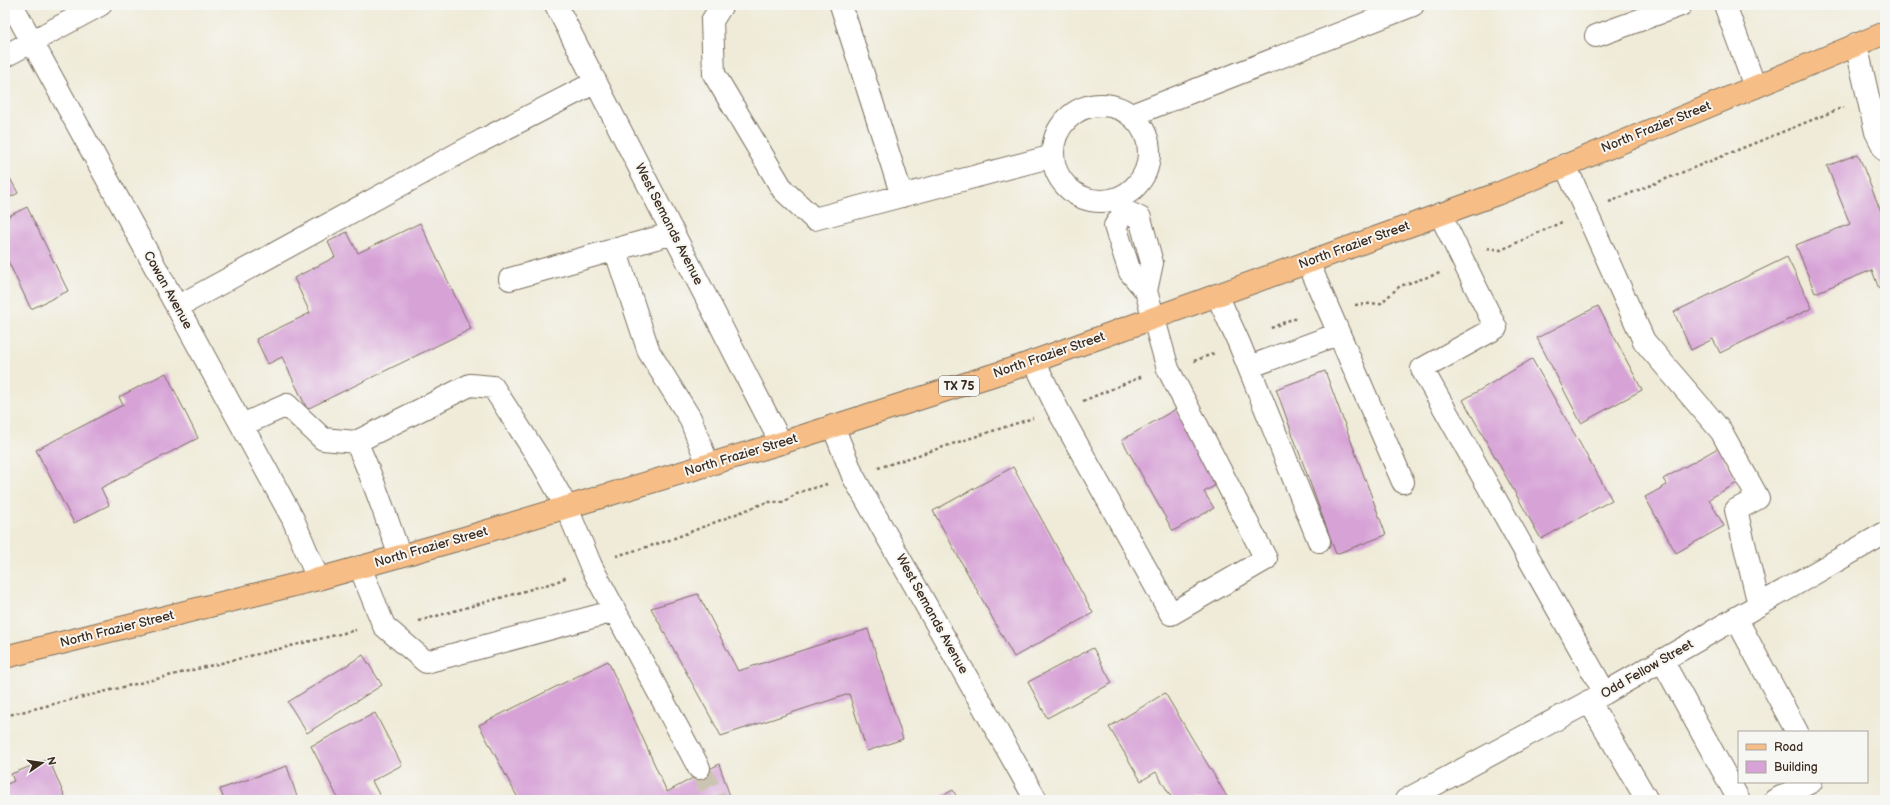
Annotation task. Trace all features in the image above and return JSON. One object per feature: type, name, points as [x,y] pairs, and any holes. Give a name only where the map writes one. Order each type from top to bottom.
[{"type":"main road","name":"North Frazier Street","points":[[5,657],[318,579],[567,508],[781,443],[1034,361],[1497,194],[1885,33]]},
{"type":"street","name":"Cowan Avenue","points":[[12,5],[293,519],[318,579]]},
{"type":"street","points":[[5,56],[100,5]]},
{"type":"street","name":"West Semands Avenue","points":[[556,5],[781,443]]},
{"type":"street","points":[[722,5],[712,21],[714,74],[783,190],[814,219],[1053,156]]},
{"type":"street","points":[[841,5],[902,196]]},
{"type":"street","points":[[1132,115],[1413,5]]},
{"type":"street","points":[[1596,36],[1681,5]]},
{"type":"street","points":[[1725,5],[1754,87]]},
{"type":"street","points":[[1856,44],[1876,132],[1885,150]]},
{"type":"street","points":[[177,307],[483,140],[596,82]]},
{"type":"street","points":[[1034,361],[1058,410],[1172,614],[1266,560],[1168,369],[1146,292],[1152,263],[1140,218],[1123,204],[1090,200],[1076,195],[1064,184],[1056,171],[1053,156],[1054,140],[1060,126],[1071,114],[1085,106],[1102,103],[1118,107],[1132,115],[1143,127],[1149,143],[1149,160],[1144,176],[1123,204]]},
{"type":"street","points":[[1565,165],[1644,341],[1721,432],[1758,498],[1736,510],[1759,605]]},
{"type":"street","points":[[1440,214],[1496,328],[1422,369],[1597,697],[1647,800]]},
{"type":"street","points":[[510,279],[674,233]]},
{"type":"street","points":[[615,249],[649,352],[690,418],[708,465]]},
{"type":"street","points":[[1308,262],[1403,482]]},
{"type":"street","points":[[1217,295],[1249,367],[1319,541]]},
{"type":"street","points":[[1249,367],[1338,334]]},
{"type":"street","points":[[242,425],[287,405],[323,439],[356,442],[470,385],[493,387],[542,463],[567,508],[591,566],[699,768]]},
{"type":"street","name":"West Semands Avenue","points":[[833,426],[853,476],[1036,800]]},
{"type":"street","points":[[356,442],[371,474],[381,507],[400,556]]},
{"type":"street","name":"Odd Fellow Street","points":[[1406,800],[1597,697],[1885,533]]},
{"type":"street","points":[[360,567],[384,626],[426,662],[615,611]]},
{"type":"street","points":[[1736,618],[1796,731]]},
{"type":"street","points":[[1662,660],[1739,800]]},
{"type":"street","points":[[1775,800],[1809,783]]},
{"type":"path","points":[[5,716],[350,630],[411,623],[556,582],[612,557],[667,541],[767,502],[784,502],[797,493],[1058,410],[1142,377],[1203,358],[1292,319],[1307,318],[1342,307],[1381,303],[1400,286],[1465,264],[1484,248],[1501,250],[1585,212],[1869,97]]},
{"type":"building","points":[[1858,154],[1885,222],[1885,286],[1879,289],[1872,270],[1815,293],[1796,245],[1850,224],[1827,166]]},
{"type":"building","points":[[5,169],[18,193],[5,200]]},
{"type":"building","points":[[27,207],[68,291],[31,309],[5,255],[5,218]]},
{"type":"building","points":[[420,223],[471,329],[307,409],[282,357],[268,364],[256,339],[310,313],[294,278],[335,257],[328,242],[347,232],[358,253]]},
{"type":"building","points":[[1787,257],[1812,308],[1720,353],[1713,339],[1691,350],[1674,312]]},
{"type":"building","points":[[1598,306],[1642,390],[1581,423],[1537,338]]},
{"type":"building","points":[[1532,359],[1612,500],[1541,539],[1463,400]]},
{"type":"building","points":[[1325,371],[1386,535],[1336,554],[1276,389]]},
{"type":"building","points":[[166,373],[198,438],[101,488],[109,505],[74,523],[36,450],[123,405],[119,397]]},
{"type":"building","points":[[1176,409],[1218,484],[1204,492],[1214,508],[1173,531],[1122,440]]},
{"type":"building","points":[[1718,448],[1737,483],[1709,499],[1724,526],[1676,553],[1645,497],[1667,485],[1663,479]]},
{"type":"building","points":[[1013,467],[1093,613],[1014,657],[933,511]]},
{"type":"building","points":[[698,594],[738,671],[868,629],[903,739],[867,751],[849,694],[721,736],[651,608]]},
{"type":"building","points":[[1093,648],[1112,683],[1047,718],[1028,682]]},
{"type":"building","points":[[363,655],[382,685],[307,733],[288,702]]},
{"type":"building","points":[[608,661],[667,792],[719,764],[731,799],[519,800],[479,725]]},
{"type":"building","points":[[1165,693],[1229,800],[1173,800],[1156,772],[1141,781],[1109,727]]},
{"type":"building","points":[[375,713],[402,765],[372,781],[382,800],[339,800],[311,746]]},
{"type":"building","points":[[49,759],[66,800],[5,800],[5,785],[14,781],[11,774]]},
{"type":"building","points":[[287,766],[298,800],[224,800],[220,789]]},
{"type":"building","points":[[953,790],[958,800],[935,800]]},
{"type":"tunnel","points":[[699,768],[716,800]]}]
